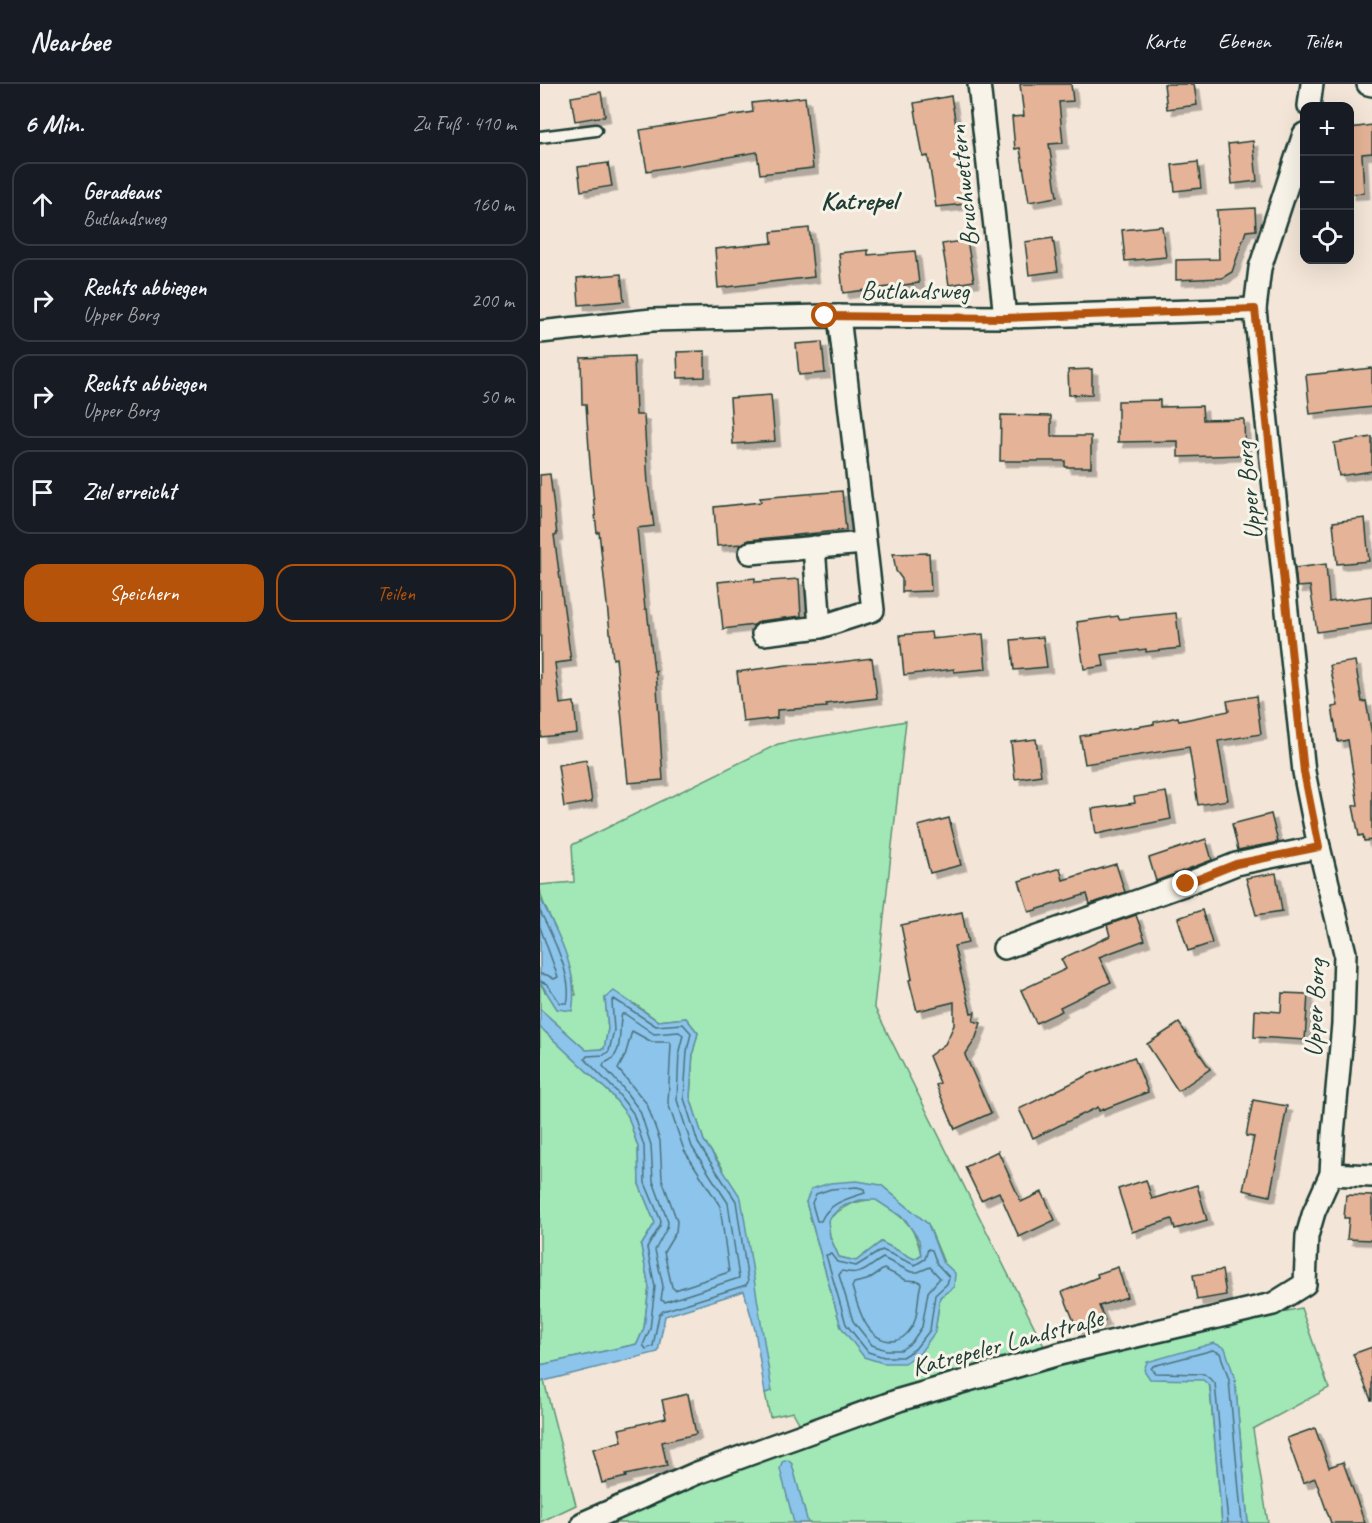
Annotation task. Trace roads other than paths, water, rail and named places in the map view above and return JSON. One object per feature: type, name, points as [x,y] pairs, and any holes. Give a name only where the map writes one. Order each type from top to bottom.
[{"type":"street","name":"Bruchwettern","points":[[979,84],[1005,318]]},
{"type":"street","points":[[1310,102],[1312,84]]},
{"type":"street","name":"Upper Borg","points":[[1300,149],[1260,268],[1255,309],[1304,772],[1319,847],[1345,953],[1343,1024],[1331,1174]]},
{"type":"street","name":"Butlandsweg","points":[[540,332],[652,320],[839,316],[1005,318],[1255,309]]},
{"type":"street","points":[[763,634],[820,627],[873,610],[839,316]]},
{"type":"street","points":[[750,554],[864,543]]},
{"type":"street","points":[[814,547],[820,627]]},
{"type":"street","points":[[1004,948],[1236,864],[1319,847]]},
{"type":"street","points":[[1331,1174],[1372,1176]]},
{"type":"street","name":"Katrepeler Landstraße","points":[[583,1523],[697,1473],[899,1400],[1059,1354],[1273,1304],[1305,1284],[1307,1236],[1314,1212],[1331,1174]]},
{"type":"lane","points":[[540,137],[596,130]]},
{"type":"water","points":[[540,898],[560,938],[570,967],[574,997],[572,1011],[557,1009],[540,982]]},
{"type":"water","points":[[614,991],[658,1021],[686,1018],[698,1033],[693,1052],[690,1097],[704,1141],[741,1198],[772,1391],[765,1393],[755,1330],[744,1291],[665,1316],[658,1352],[540,1382],[540,1365],[637,1344],[644,1328],[649,1287],[641,1246],[655,1223],[639,1184],[638,1147],[628,1116],[612,1095],[540,1027],[540,1009],[586,1050],[604,1049],[608,1029],[605,998]]},
{"type":"water","points":[[857,1181],[881,1185],[928,1224],[942,1261],[955,1273],[954,1287],[940,1297],[935,1332],[920,1353],[905,1363],[883,1363],[864,1357],[841,1327],[806,1202],[811,1189],[830,1183]],"holes":[[[860,1200],[876,1200],[905,1219],[919,1240],[921,1255],[914,1259],[881,1242],[856,1261],[839,1257],[830,1237],[828,1220],[841,1207]]]},
{"type":"water","points":[[1214,1343],[1225,1348],[1235,1379],[1248,1523],[1222,1523],[1210,1386],[1203,1380],[1150,1379],[1144,1370],[1147,1362]]},
{"type":"water","points":[[788,1460],[792,1464],[808,1523],[794,1523],[780,1469],[782,1462]]},
{"type":"district","name":"Katrepel","points":[[859,200]]}]
